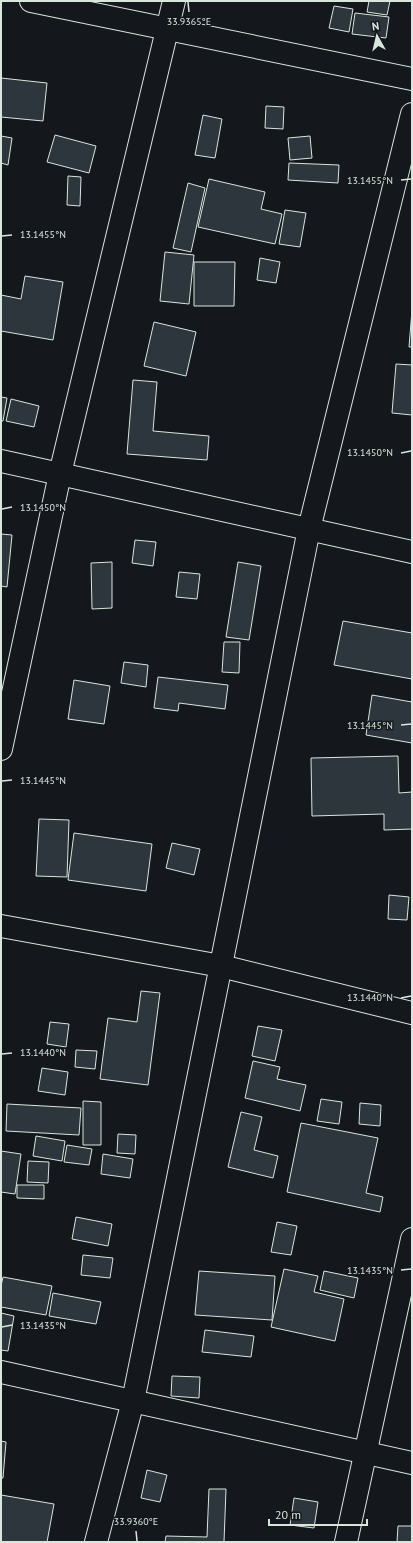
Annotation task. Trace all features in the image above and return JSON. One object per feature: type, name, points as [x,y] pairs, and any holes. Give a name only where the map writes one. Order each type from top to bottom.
[{"type":"street","points":[[31,1],[412,79]]},
{"type":"street","points":[[1,749],[60,474],[174,1]]},
{"type":"street","points":[[96,1542],[133,1401],[309,529],[412,114]]},
{"type":"street","points":[[1,461],[412,552]]},
{"type":"street","points":[[1,926],[221,966],[412,1013]]},
{"type":"street","points":[[346,1542],[412,1239]]},
{"type":"street","points":[[1,1372],[412,1463]]},
{"type":"building","points":[[369,1],[390,1],[387,15],[367,12]]},
{"type":"building","points":[[334,6],[353,9],[349,32],[329,28]]},
{"type":"building","points":[[355,13],[389,17],[386,38],[352,34]]},
{"type":"building","points":[[1,78],[47,83],[43,121],[1,117]]},
{"type":"building","points":[[266,106],[284,107],[283,129],[265,128]]},
{"type":"building","points":[[203,115],[222,119],[215,158],[195,155]]},
{"type":"building","points":[[55,135],[96,146],[89,173],[47,162]]},
{"type":"building","points":[[1,136],[12,138],[8,165],[1,163]]},
{"type":"building","points":[[310,136],[312,158],[290,160],[288,138]]},
{"type":"building","points":[[289,163],[339,165],[338,183],[288,180]]},
{"type":"building","points":[[68,176],[81,177],[80,206],[67,205]]},
{"type":"building","points":[[209,179],[265,192],[261,209],[282,214],[275,244],[198,227]]},
{"type":"building","points":[[188,183],[205,188],[191,252],[173,248]]},
{"type":"building","points":[[285,210],[306,213],[300,247],[279,244]]},
{"type":"building","points":[[165,252],[194,255],[189,304],[160,301]]},
{"type":"building","points":[[260,258],[280,262],[276,283],[257,280]]},
{"type":"building","points":[[194,262],[235,262],[234,306],[194,306]]},
{"type":"building","points":[[25,276],[63,282],[53,340],[1,331],[1,295],[21,299]]},
{"type":"building","points":[[412,310],[412,347],[409,347]]},
{"type":"building","points":[[154,322],[196,332],[186,376],[144,366]]},
{"type":"building","points":[[396,364],[412,365],[412,415],[392,413]]},
{"type":"building","points":[[133,380],[157,382],[153,431],[209,436],[207,460],[127,454]]},
{"type":"building","points":[[1,397],[7,398],[3,421],[1,421]]},
{"type":"building","points":[[11,399],[39,406],[34,427],[6,421]]},
{"type":"building","points":[[1,534],[12,535],[7,587],[1,586]]},
{"type":"building","points":[[135,540],[156,542],[153,566],[132,563]]},
{"type":"building","points":[[112,562],[112,608],[92,609],[91,563]]},
{"type":"building","points":[[238,562],[261,566],[249,640],[226,637]]},
{"type":"building","points":[[179,572],[200,574],[197,599],[176,597]]},
{"type":"building","points":[[343,621],[412,633],[412,679],[334,665]]},
{"type":"building","points":[[224,642],[240,642],[239,673],[222,672]]},
{"type":"building","points":[[124,662],[148,665],[146,687],[121,683]]},
{"type":"building","points":[[158,677],[228,685],[225,709],[179,703],[178,711],[154,708]]},
{"type":"building","points":[[74,680],[110,686],[104,724],[68,719]]},
{"type":"building","points":[[372,695],[412,702],[412,743],[366,735]]},
{"type":"building","points":[[398,756],[399,793],[412,792],[412,829],[384,830],[384,814],[312,816],[311,758]]},
{"type":"building","points":[[39,819],[69,820],[67,877],[36,876]]},
{"type":"building","points":[[74,833],[152,844],[146,891],[68,880]]},
{"type":"building","points":[[172,843],[200,849],[194,875],[166,868]]},
{"type":"building","points":[[389,895],[409,897],[407,920],[388,919]]},
{"type":"building","points":[[141,991],[160,993],[148,1085],[100,1079],[108,1018],[137,1022]]},
{"type":"building","points":[[50,1022],[69,1024],[66,1047],[47,1044]]},
{"type":"building","points":[[258,1026],[282,1030],[275,1061],[252,1056]]},
{"type":"building","points":[[76,1050],[97,1051],[95,1069],[75,1067]]},
{"type":"building","points":[[253,1061],[280,1067],[277,1079],[306,1085],[300,1111],[245,1098]]},
{"type":"building","points":[[42,1068],[68,1072],[65,1095],[38,1091]]},
{"type":"building","points":[[321,1099],[342,1102],[339,1124],[317,1121]]},
{"type":"building","points":[[83,1101],[101,1102],[101,1145],[83,1145]]},
{"type":"building","points":[[360,1103],[381,1105],[380,1126],[359,1124]]},
{"type":"building","points":[[7,1104],[81,1108],[79,1135],[6,1131]]},
{"type":"building","points":[[241,1112],[262,1117],[254,1150],[278,1156],[273,1178],[228,1167]]},
{"type":"building","points":[[301,1123],[378,1138],[366,1193],[383,1197],[380,1212],[287,1192]]},
{"type":"building","points":[[118,1134],[136,1135],[135,1154],[117,1153]]},
{"type":"building","points":[[36,1136],[65,1141],[62,1161],[33,1156]]},
{"type":"building","points":[[67,1145],[92,1149],[89,1165],[64,1162]]},
{"type":"building","points":[[1,1151],[21,1154],[15,1194],[1,1192]]},
{"type":"building","points":[[103,1154],[133,1159],[130,1178],[101,1174]]},
{"type":"building","points":[[28,1161],[49,1162],[48,1183],[27,1182]]},
{"type":"building","points":[[17,1185],[44,1185],[44,1199],[17,1198]]},
{"type":"building","points":[[76,1217],[112,1224],[108,1246],[72,1239]]},
{"type":"building","points":[[277,1222],[297,1226],[291,1255],[271,1252]]},
{"type":"building","points":[[83,1255],[113,1258],[110,1278],[81,1275]]},
{"type":"building","points":[[284,1269],[318,1276],[314,1292],[344,1299],[335,1341],[271,1327]]},
{"type":"building","points":[[199,1271],[275,1276],[272,1320],[195,1315]]},
{"type":"building","points":[[324,1271],[358,1278],[354,1298],[320,1290]]},
{"type":"building","points":[[3,1277],[52,1286],[46,1315],[1,1307],[1,1286]]},
{"type":"building","points":[[53,1293],[101,1302],[96,1324],[49,1316]]},
{"type":"building","points":[[1,1313],[14,1316],[8,1351],[1,1350]]},
{"type":"building","points":[[205,1330],[254,1336],[251,1357],[202,1352]]},
{"type":"building","points":[[172,1376],[200,1377],[199,1398],[171,1396]]},
{"type":"building","points":[[1,1441],[6,1442],[3,1478],[1,1478]]},
{"type":"building","points":[[147,1470],[167,1475],[160,1502],[141,1498]]},
{"type":"building","points":[[209,1489],[226,1489],[224,1542],[165,1542],[166,1536],[207,1537]]},
{"type":"building","points":[[1,1495],[54,1504],[47,1542],[1,1542]]},
{"type":"building","points":[[294,1498],[318,1502],[314,1528],[290,1525]]},
{"type":"building","points":[[398,1526],[412,1526],[412,1542],[397,1542]]}]
